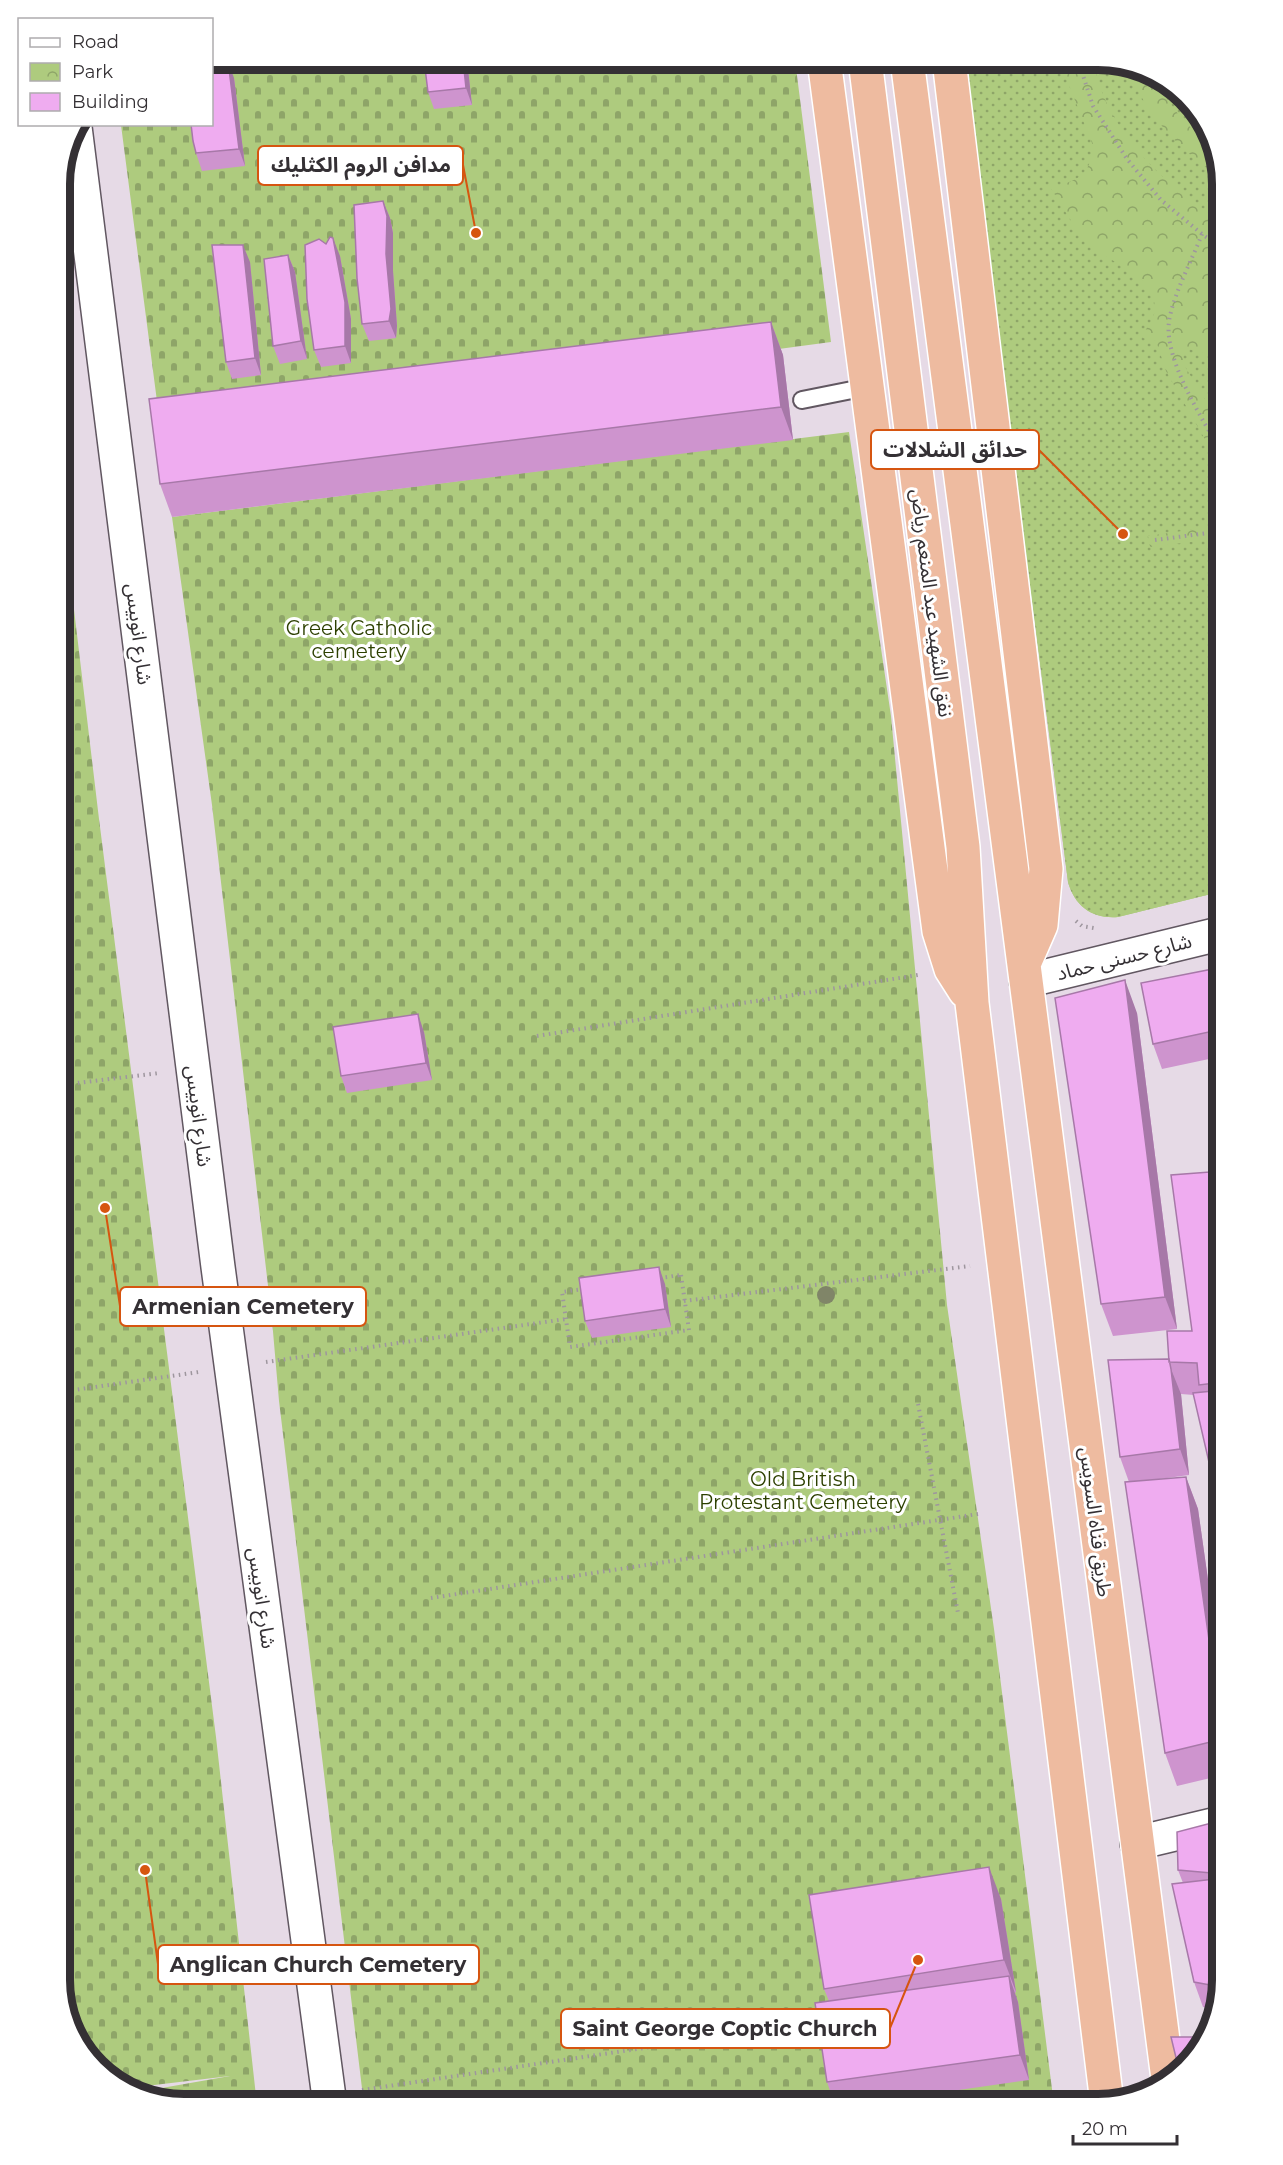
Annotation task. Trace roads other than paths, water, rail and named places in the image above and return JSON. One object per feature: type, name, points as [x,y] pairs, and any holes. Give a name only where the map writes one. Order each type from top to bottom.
[{"type":"highway","points":[[825,71],[939,931],[951,969],[972,1003],[1106,2094]]},
{"type":"highway","name":"نفق الشهيد عبد المنعم رياض","points":[[866,71],[963,847],[972,1003]]},
{"type":"highway","points":[[909,71],[1025,973]]},
{"type":"highway","points":[[950,71],[1046,869],[1041,925],[1025,973]]},
{"type":"highway","name":"طريق قناه السويس","points":[[1025,973],[1167,2071]]},
{"type":"street","name":"شارع انوبيس","points":[[77,147],[231,1368],[329,2094]]},
{"type":"street","name":"شارع حسنى حماد","points":[[1025,973],[1212,935]]},
{"type":"street","points":[[1137,1843],[1212,1826]]},
{"type":"lane","points":[[802,400],[867,387]]},
{"type":"place","name":"مدافن الروم الكثليك","points":[[476,233]]},
{"type":"place","name":"حدائق الشلالات","points":[[1123,534]]},
{"type":"place","name":"Armenian Cemetery","points":[[105,1208]]},
{"type":"place","name":"Anglican Church Cemetery","points":[[145,1870]]},
{"type":"place","name":"Saint George Coptic Church","points":[[918,1960]]},
{"type":"park label","name":"Greek Catholic cemetery","points":[[359,640]]},
{"type":"park label","name":"Old British Protestant Cemetery","points":[[803,1490]]}]
